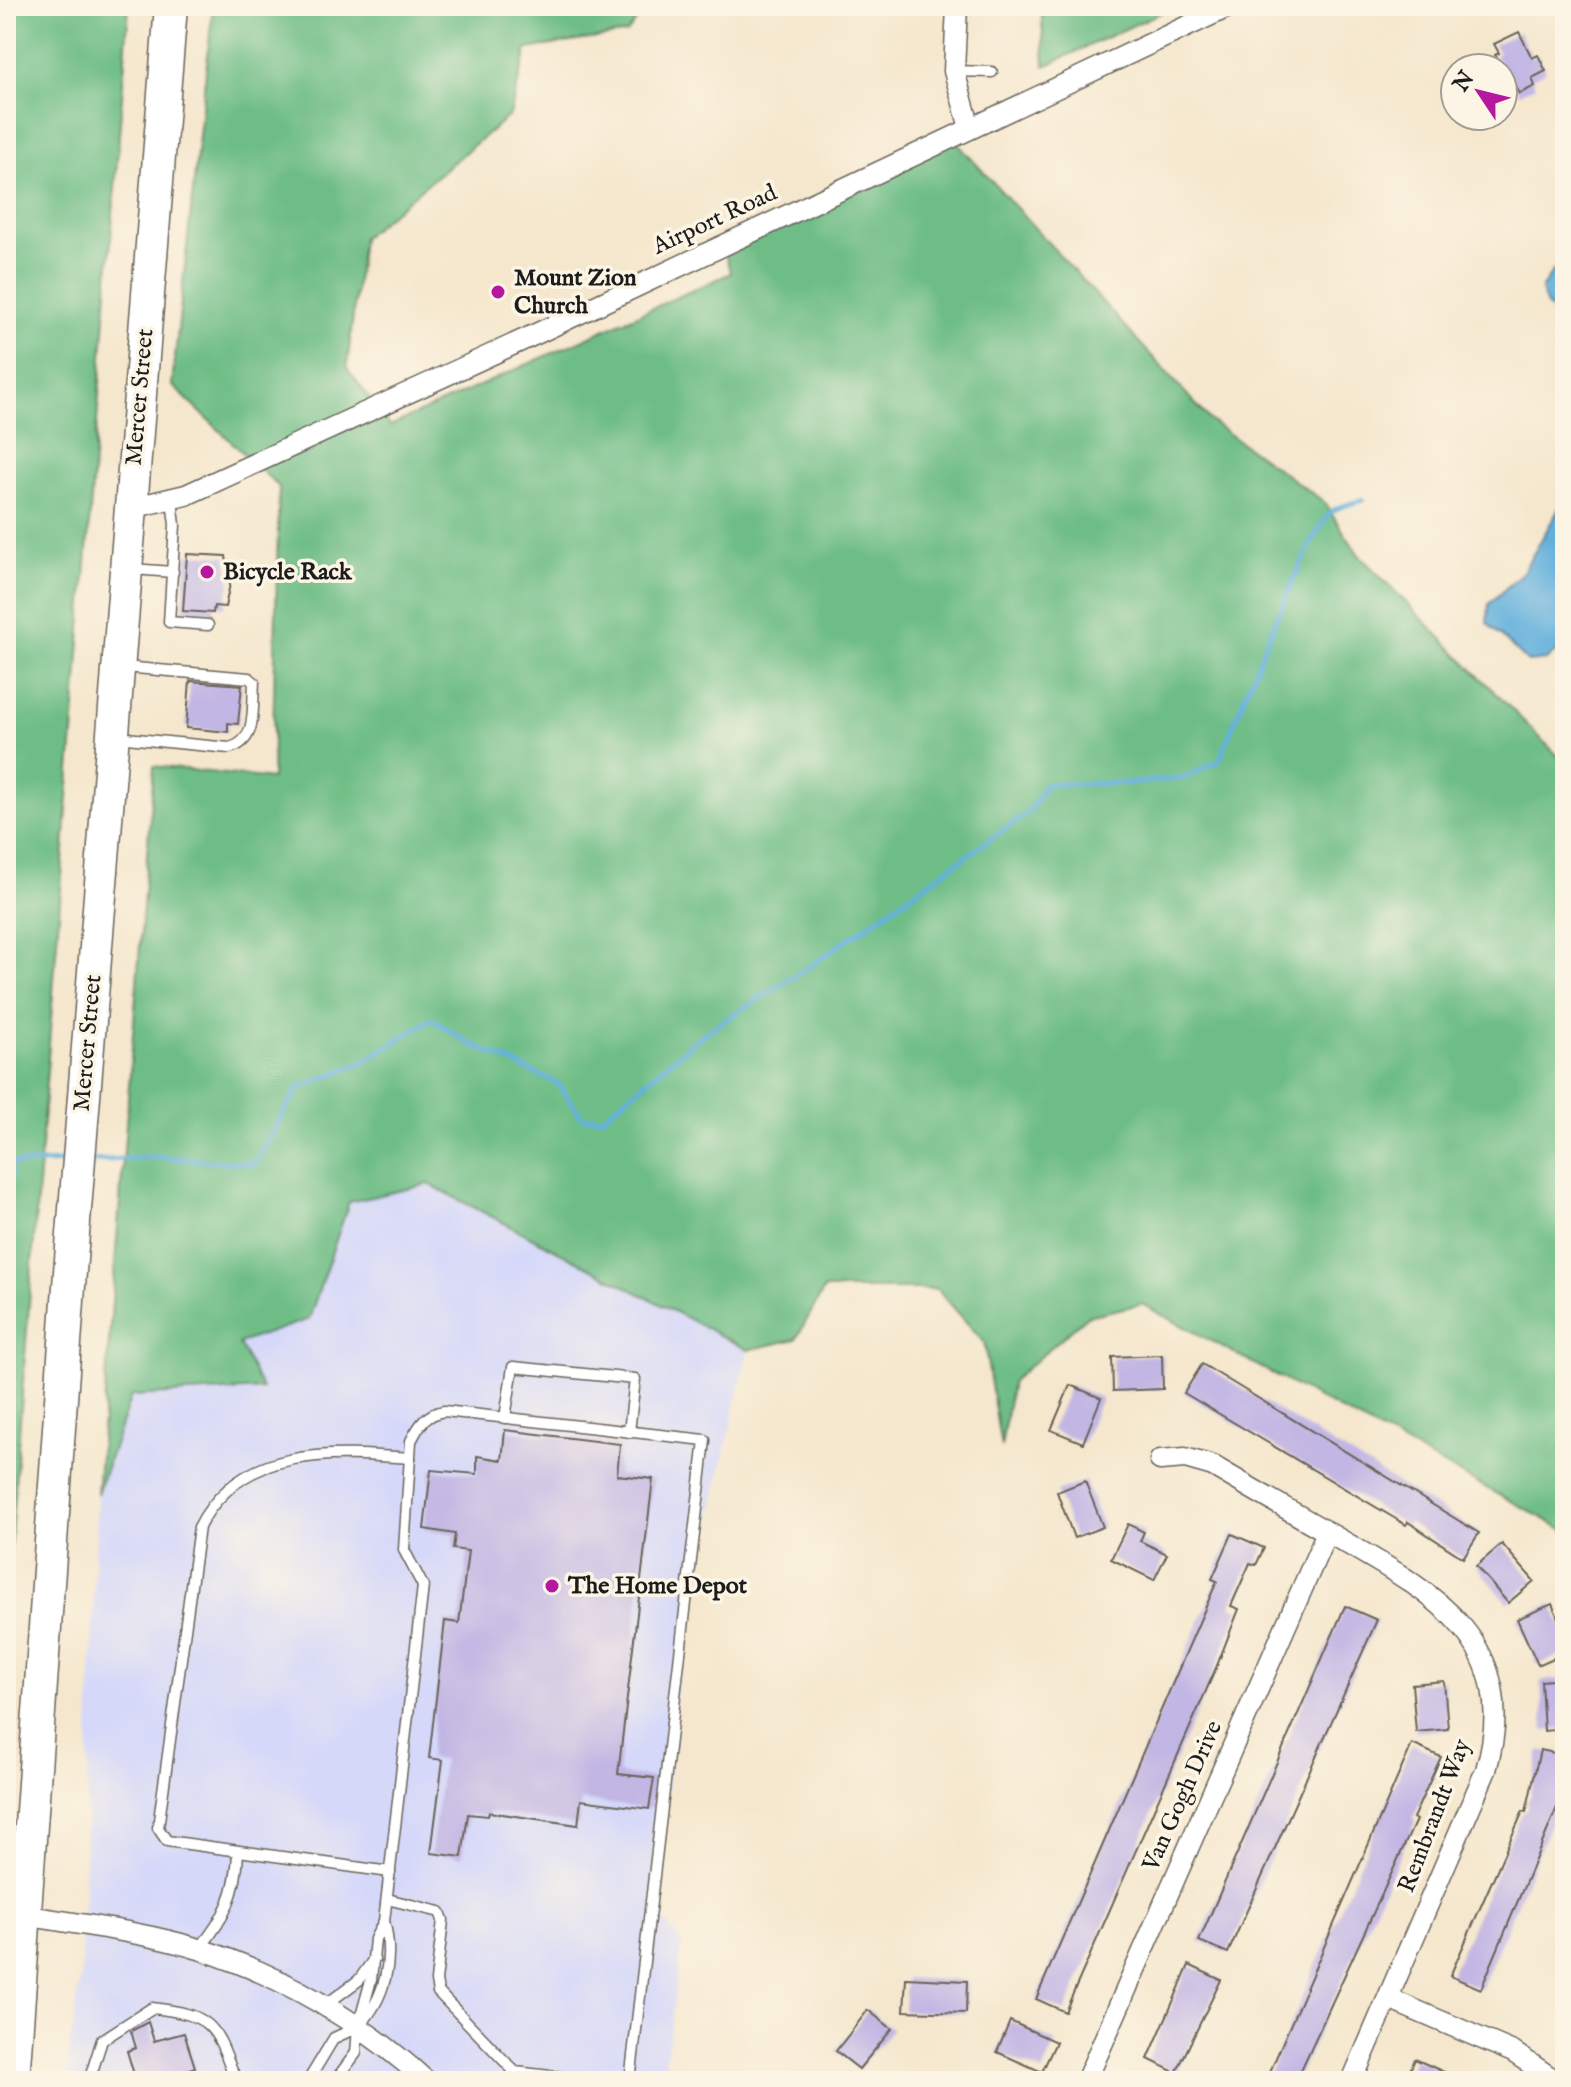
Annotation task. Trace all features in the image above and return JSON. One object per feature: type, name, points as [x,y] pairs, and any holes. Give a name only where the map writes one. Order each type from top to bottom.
[{"type":"main road","name":"Mercer Street","points":[[13,2081],[79,1162],[171,6]]},
{"type":"street","points":[[957,6],[954,71],[970,128]]},
{"type":"street","name":"Airport Road","points":[[131,508],[172,500],[536,334],[1230,6]]},
{"type":"street","name":"Rembrandt Way","points":[[1160,1460],[1185,1458],[1201,1461],[1413,1582],[1446,1607],[1473,1643],[1484,1667],[1494,1728],[1486,1770],[1352,2081]]},
{"type":"street","name":"Van Gogh Drive","points":[[1086,2081],[1327,1532]]},
{"type":"street","points":[[24,1915],[199,1949],[251,1969],[358,2027],[426,2081]]},
{"type":"street","points":[[1389,1999],[1513,2052],[1556,2081]]},
{"type":"lane","points":[[954,71],[992,72]]},
{"type":"lane","points":[[172,500],[175,525],[169,622],[208,625]]},
{"type":"lane","points":[[126,569],[173,572]]},
{"type":"lane","points":[[113,737],[229,748],[242,745],[249,737],[254,682],[249,678],[118,667]]},
{"type":"lane","points":[[505,1418],[513,1367],[635,1379],[629,1432]]},
{"type":"lane","points":[[335,2081],[356,2053],[375,1939],[384,1921],[387,1899],[423,1586],[404,1550],[411,1441],[428,1415],[444,1411],[705,1440],[630,2081]]},
{"type":"lane","points":[[390,1872],[167,1841],[158,1828],[199,1527],[221,1496],[267,1464],[321,1453],[410,1458]]},
{"type":"lane","points":[[199,1949],[227,1912],[237,1882],[238,1851]]},
{"type":"lane","points":[[387,1899],[440,1912],[443,1920],[436,1981],[438,1992],[515,2072],[595,2081]]},
{"type":"lane","points":[[308,2081],[334,2038],[358,2027],[374,2011],[384,1987],[389,1938],[384,1921]]},
{"type":"lane","points":[[324,2006],[359,1980],[374,1959]]},
{"type":"lane","points":[[89,2081],[102,2040],[152,2008],[188,2012],[218,2032],[236,2081]]},
{"type":"shaded area","points":[[429,1184],[748,1350],[681,1646],[656,1912],[682,1943],[663,2081],[65,2081],[81,1972],[97,1494],[131,1396],[262,1388],[239,1343],[309,1319],[349,1202]]},
{"type":"green space","points":[[6,6],[129,6],[6,1602]]},
{"type":"green space","points":[[213,6],[647,6],[627,33],[527,49],[510,115],[362,238],[347,368],[390,426],[731,273],[723,248],[948,133],[1211,421],[1323,501],[1359,555],[1565,763],[1565,1530],[1142,1304],[1087,1316],[1012,1381],[1001,1447],[984,1342],[937,1289],[824,1289],[796,1339],[748,1350],[429,1184],[349,1202],[309,1319],[239,1343],[262,1389],[131,1396],[97,1494],[154,766],[272,779],[279,487],[172,385]]},
{"type":"green space","points":[[1041,6],[1175,6],[1045,66]]},
{"type":"water","points":[[1565,264],[1565,325],[1547,306],[1541,289],[1553,271]]},
{"type":"water","points":[[1565,498],[1565,644],[1546,660],[1528,662],[1487,623],[1489,604],[1523,572]]},
{"type":"building","points":[[1519,32],[1532,58],[1538,55],[1546,71],[1532,78],[1535,86],[1519,94],[1519,52],[1498,52],[1494,44]]},
{"type":"building","name":"Bicycle Rack","points":[[187,554],[226,556],[230,584],[225,607],[214,606],[213,613],[183,611]]},
{"type":"building","points":[[190,681],[242,685],[238,724],[228,723],[228,732],[186,728]]},
{"type":"building","points":[[1162,1355],[1163,1389],[1113,1391],[1112,1357]]},
{"type":"building","points":[[1202,1364],[1479,1533],[1463,1558],[1408,1522],[1406,1525],[1184,1393]]},
{"type":"building","points":[[1070,1385],[1101,1398],[1083,1443],[1051,1430]]},
{"type":"building","name":"The Home Depot","points":[[505,1430],[620,1444],[617,1475],[653,1479],[618,1774],[654,1778],[649,1809],[581,1800],[578,1825],[489,1812],[488,1816],[468,1814],[462,1857],[431,1853],[443,1760],[429,1758],[445,1621],[459,1623],[468,1551],[453,1549],[455,1534],[424,1529],[431,1470],[477,1474],[477,1456],[502,1460]]},
{"type":"building","points":[[1085,1481],[1103,1527],[1074,1538],[1057,1492]]},
{"type":"building","points":[[1128,1524],[1144,1532],[1140,1541],[1167,1554],[1154,1580],[1111,1559]]},
{"type":"building","points":[[1232,1534],[1264,1548],[1256,1565],[1250,1563],[1231,1606],[1239,1609],[1216,1668],[1065,2012],[1036,1999],[1217,1581],[1212,1579]]},
{"type":"building","points":[[1502,1544],[1534,1581],[1508,1603],[1476,1566]]},
{"type":"building","points":[[1552,1604],[1565,1634],[1565,1653],[1538,1665],[1517,1619]]},
{"type":"building","points":[[1345,1606],[1377,1620],[1228,1953],[1199,1941]]},
{"type":"building","points":[[1565,1679],[1565,1729],[1544,1731],[1541,1681]]},
{"type":"building","points":[[1444,1681],[1448,1729],[1416,1732],[1412,1684]]},
{"type":"building","points":[[1412,1744],[1441,1757],[1413,1818],[1416,1820],[1296,2081],[1266,2081]]},
{"type":"building","points":[[1540,1750],[1565,1755],[1561,1798],[1481,1989],[1450,1976],[1523,1811],[1526,1812]]},
{"type":"building","points":[[1189,1965],[1221,1980],[1176,2073],[1148,2059]]},
{"type":"building","points":[[906,1978],[967,1981],[966,2013],[904,2011]]},
{"type":"building","points":[[868,2010],[892,2029],[859,2069],[836,2051]]},
{"type":"building","points":[[1010,2021],[1056,2042],[1042,2072],[997,2052]]},
{"type":"building","points":[[148,2022],[154,2041],[184,2033],[195,2067],[186,2070],[189,2078],[136,2081],[127,2051],[136,2048],[131,2031]]},
{"type":"building","points":[[1415,2059],[1464,2081],[1405,2081]]},
{"type":"waterway","points":[[90,1161],[157,1157],[254,1164],[298,1088],[361,1063],[432,1019],[467,1042],[557,1083],[583,1118],[603,1117],[702,1035],[810,966],[1029,812],[1046,784],[1137,783],[1184,778],[1219,761],[1308,550],[1334,510],[1363,500]]},
{"type":"waterway","points":[[6,1225],[11,1164],[68,1162]]},
{"type":"place","name":"Mount Zion Church","points":[[498,292]]},
{"type":"place","name":"Bicycle Rack","points":[[207,572]]},
{"type":"place","name":"The Home Depot","points":[[552,1586]]}]
